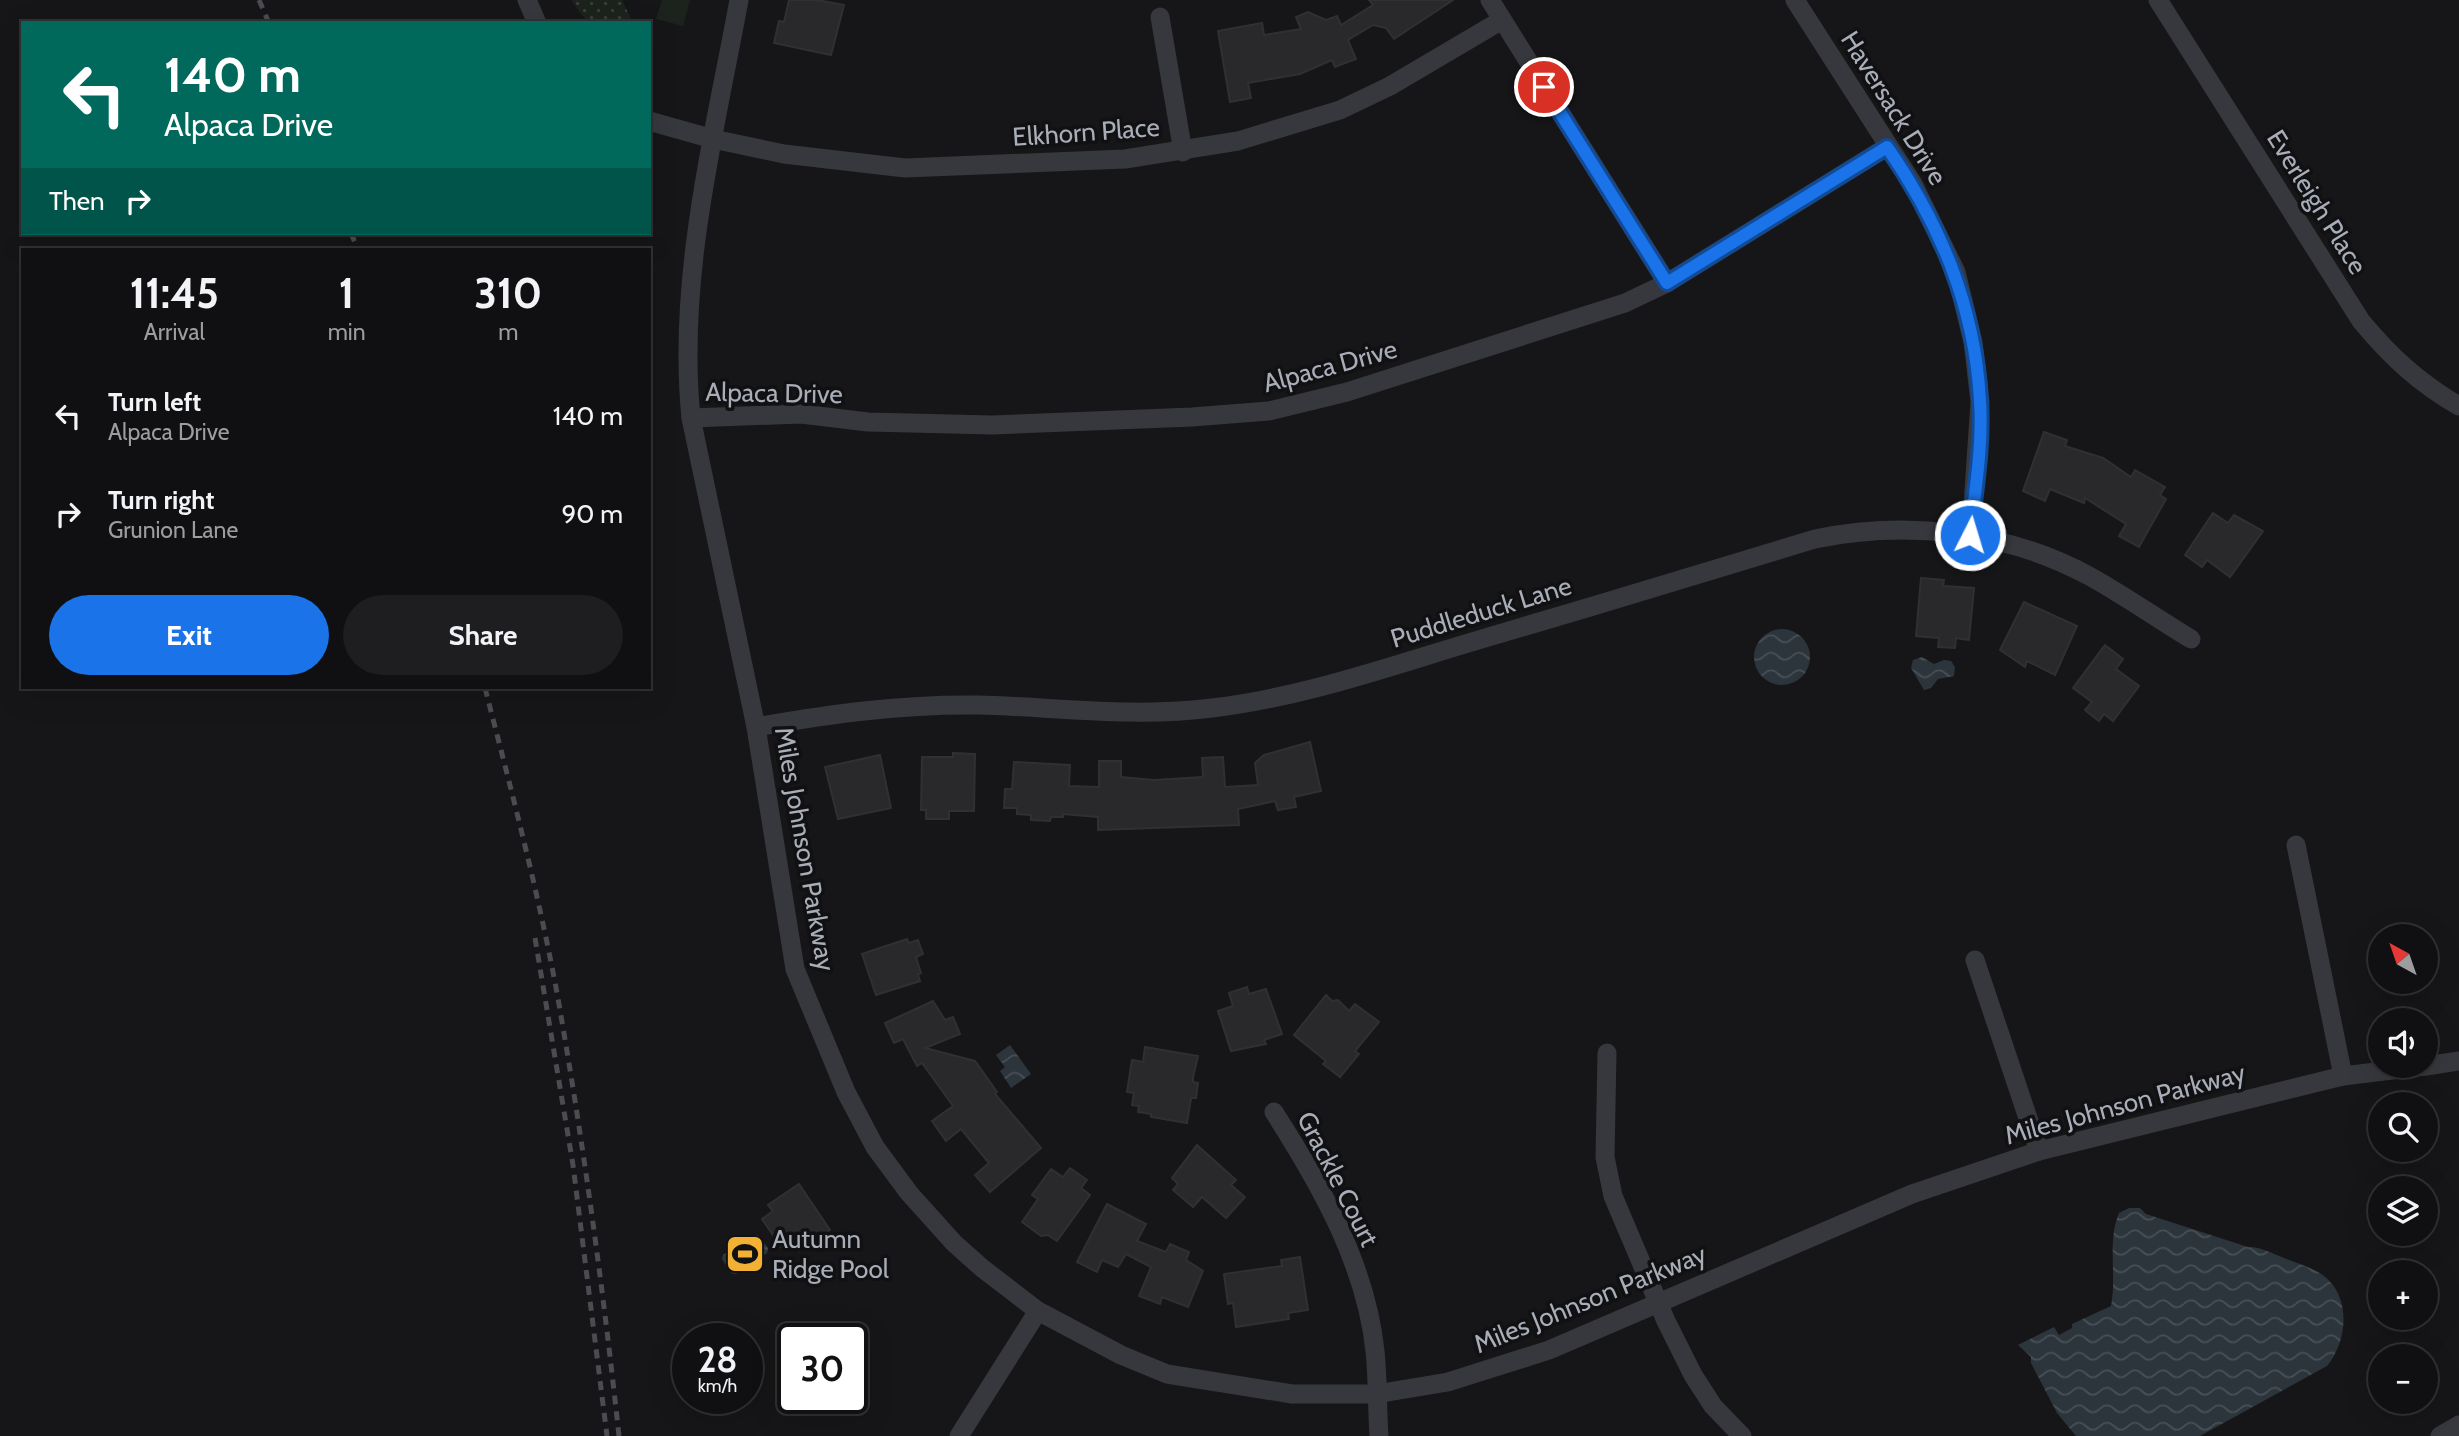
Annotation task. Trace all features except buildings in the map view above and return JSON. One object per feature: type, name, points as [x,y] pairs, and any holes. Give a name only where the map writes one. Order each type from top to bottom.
[{"type":"street","points":[[527,0],[536,21]]},
{"type":"street","name":"Miles Johnson Parkway","points":[[739,0],[698,233],[688,327],[687,375],[691,418],[756,727],[795,969],[846,1092],[876,1147],[929,1216],[982,1268],[1038,1311],[1121,1355],[1167,1374],[1292,1394],[1376,1394],[1448,1382],[1496,1369],[1549,1350],[1912,1194],[2039,1151],[2343,1076],[2368,1073]]},
{"type":"street","points":[[1490,0],[1667,283]]},
{"type":"street","name":"Haversack Drive","points":[[1796,0],[1936,226],[1956,272],[1966,309],[1980,402],[1970,535]]},
{"type":"street","name":"Everleigh Place","points":[[2158,0],[2361,321],[2387,353],[2415,378],[2459,406]]},
{"type":"street","points":[[1160,18],[1182,152]]},
{"type":"street","name":"Elkhorn Place","points":[[651,122],[713,139],[784,153],[905,168],[1125,159],[1238,141],[1340,110],[1390,86],[1502,20]]},
{"type":"street","name":"Alpaca Drive","points":[[691,418],[800,414],[892,423],[992,425],[1192,418],[1269,411],[1308,404],[1583,319],[1667,283],[1887,147]]},
{"type":"street","name":"Puddleduck Lane","points":[[756,727],[868,709],[914,705],[981,705],[1112,713],[1167,712],[1233,705],[1351,678],[1815,539],[1850,532],[1900,530],[1970,535],[2009,544],[2090,576],[2191,639]]},
{"type":"street","points":[[2296,845],[2343,1076]]},
{"type":"street","points":[[1975,960],[2039,1151]]},
{"type":"street","points":[[1606,1053],[1605,1157],[1614,1196],[1658,1302],[1701,1390],[1742,1436]]},
{"type":"street","name":"Miles Johnson Parkway","points":[[2438,1064],[2459,1061]]},
{"type":"street","name":"Grackle Court","points":[[1274,1112],[1336,1220],[1359,1280],[1375,1350],[1380,1436]]},
{"type":"street","points":[[959,1436],[1038,1311]]},
{"type":"street","points":[[2440,1436],[2459,1425]]},
{"type":"shaded area","points":[[571,0],[622,0],[631,19],[630,21],[587,21]]},
{"type":"shaded area","points":[[662,0],[690,0],[683,26],[656,19]]},
{"type":"water","points":[[1777,629],[1787,629],[1802,637],[1808,646],[1808,668],[1802,677],[1787,685],[1777,685],[1759,673],[1754,662],[1754,652],[1766,634]]},
{"type":"water","points":[[1922,657],[1934,664],[1944,660],[1951,661],[1955,667],[1954,676],[1938,679],[1931,688],[1924,690],[1911,668],[1913,660]]},
{"type":"water","points":[[1010,1045],[1031,1074],[1011,1088],[1000,1071],[1005,1067],[996,1055]]},
{"type":"water","points":[[2129,1208],[2140,1208],[2146,1214],[2258,1248],[2324,1276],[2339,1296],[2344,1320],[2339,1345],[2327,1366],[2200,1436],[2076,1436],[2057,1413],[2031,1363],[2031,1357],[2018,1345],[2054,1327],[2059,1335],[2072,1328],[2072,1324],[2111,1306],[2115,1224],[2119,1213]]},
{"type":"water","name":"Autumn Ridge Pool","points":[[758,1235],[768,1248],[767,1253],[736,1274],[731,1273],[722,1259],[723,1255]]},
{"type":"railway","points":[[259,0],[268,21]]},
{"type":"railway","points":[[352,235],[357,248]]},
{"type":"railway","points":[[485,689],[533,878],[557,993],[592,1214],[619,1436]]},
{"type":"railway","points":[[535,938],[573,1165],[607,1436]]},
{"type":"place","name":"Autumn Ridge Pool","points":[[745,1254]]},
{"type":"route","points":[[1544,87],[1667,283],[1887,147],[1913,184],[1936,226],[1956,272],[1966,309],[1980,402],[1970,535]]}]
